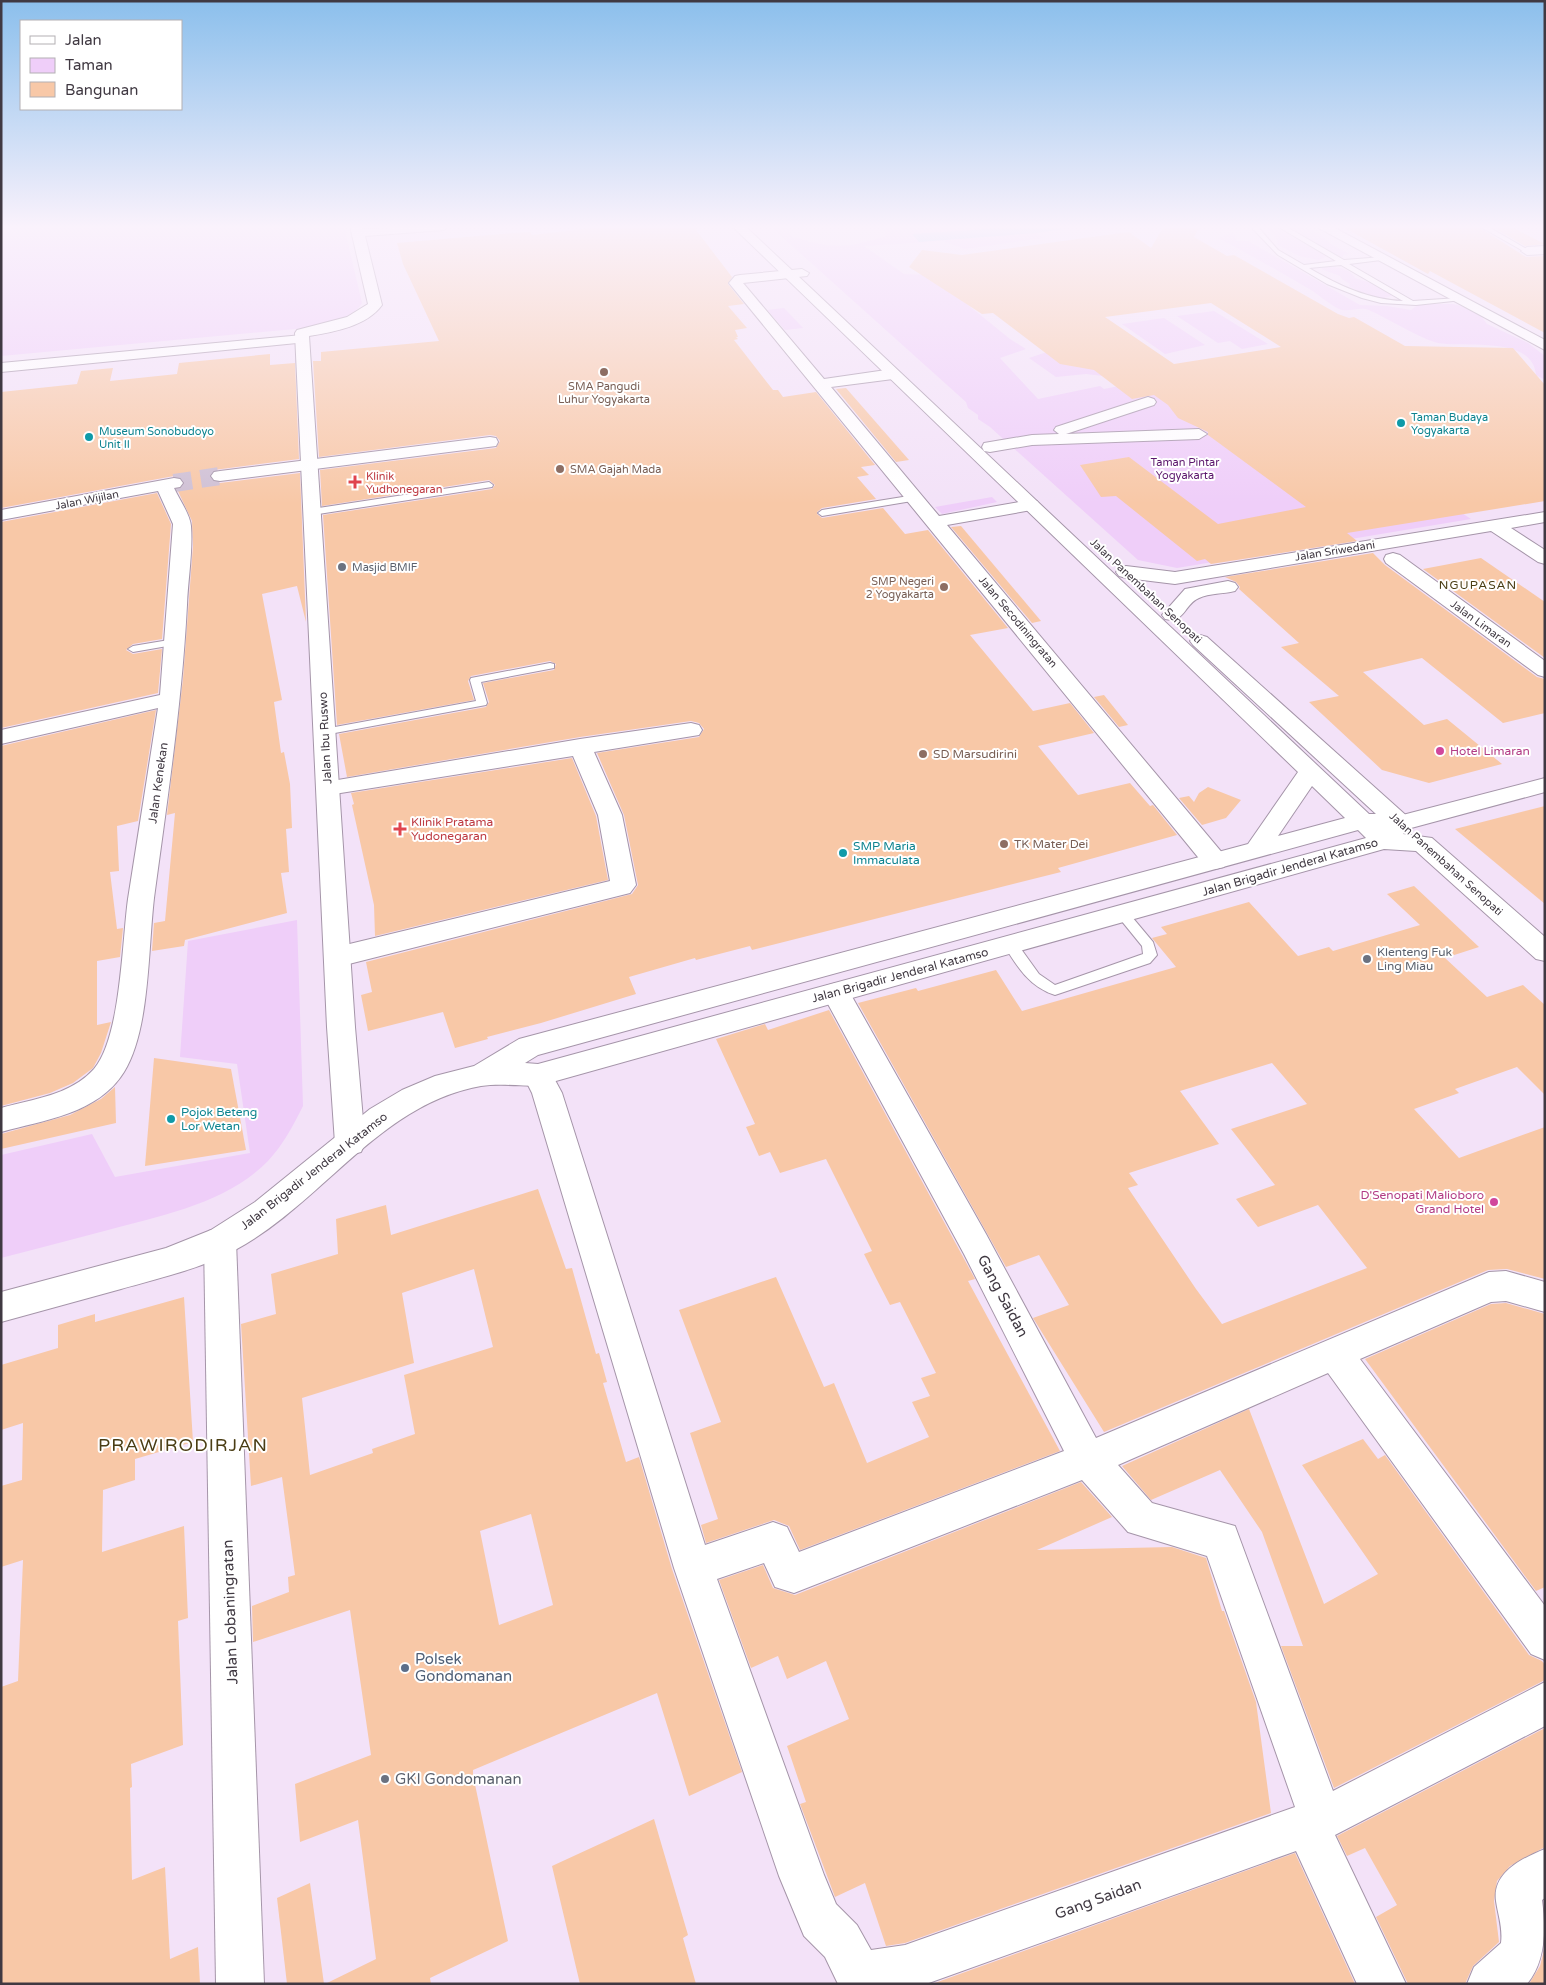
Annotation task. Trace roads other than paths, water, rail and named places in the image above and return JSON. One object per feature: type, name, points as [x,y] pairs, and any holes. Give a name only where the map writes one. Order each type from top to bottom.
[{"type":"street","points":[[302,336],[350,319]]},
{"type":"street","points":[[1,362],[68,358],[302,336],[348,328],[368,319]]},
{"type":"street","name":"Jalan Secodiningratan","points":[[766,319],[1214,861]]},
{"type":"street","name":"Jalan Panembahan Senopati","points":[[839,319],[893,374],[1362,821],[1424,844],[1545,952]]},
{"type":"street","name":"Jalan Panembahan Senopati","points":[[845,319],[990,447],[1082,532]]},
{"type":"street","points":[[1494,319],[1545,346]]},
{"type":"street","name":"Jalan Ibu Ruswo","points":[[302,336],[337,957],[350,1143]]},
{"type":"street","points":[[1,368],[68,358]]},
{"type":"street","points":[[821,384],[893,374]]},
{"type":"street","points":[[1032,440],[1148,402]]},
{"type":"street","points":[[990,447],[1032,440],[1199,434]]},
{"type":"street","points":[[220,476],[490,442]]},
{"type":"street","name":"Jalan Wijilan","points":[[1,515],[169,484]]},
{"type":"street","name":"Jalan Kenekan","points":[[1,1120],[75,1099],[103,1078],[116,1058],[127,1024],[141,901],[170,699],[175,642],[182,524],[169,484]]},
{"type":"street","points":[[935,522],[1031,505]]},
{"type":"street","name":"Jalan Sriwedani","points":[[1126,572],[1175,578],[1545,517]]},
{"type":"street","points":[[1494,525],[1545,558]]},
{"type":"street","name":"Jalan Sriwedani","points":[[1192,593],[1545,534]]},
{"type":"street","name":"Jalan Panembahan Senopati","points":[[1111,559],[1146,591]]},
{"type":"street","name":"Jalan Limaran","points":[[1393,560],[1545,671]]},
{"type":"street","points":[[1175,578],[1192,593]]},
{"type":"street","name":"Jalan Panembahan Senopati","points":[[1192,593],[1166,609],[1392,832]]},
{"type":"street","points":[[1,737],[170,699]]},
{"type":"street","points":[[328,788],[580,746],[691,730]]},
{"type":"street","points":[[337,957],[622,887],[610,815],[580,746]]},
{"type":"street","points":[[1256,850],[1310,771]]},
{"type":"street","name":"Jalan Brigadir Jenderal Katamso","points":[[482,1075],[538,1075],[1122,914],[1545,785]]},
{"type":"street","name":"Jalan Brigadir Jenderal Katamso","points":[[1,1307],[161,1264],[220,1241],[236,1232],[276,1203],[394,1107],[411,1098],[482,1075],[529,1047],[1362,821]]},
{"type":"street","name":"Gang Saidan","points":[[836,993],[975,1244],[1088,1460],[1141,1519],[1221,1540],[1323,1818]]},
{"type":"street","points":[[538,1075],[547,1093],[693,1568],[773,1541],[788,1573],[794,1573],[1088,1460],[1489,1287],[1506,1286],[1545,1297]]},
{"type":"street","name":"Jalan Lobaningratan","points":[[220,1241],[240,1984]]},
{"type":"street","points":[[1334,1353],[1545,1640]]},
{"type":"street","name":"Gang Saidan","points":[[693,1568],[820,1920],[840,1941],[855,1968],[865,1974],[905,1968],[1323,1818],[1545,1703]]},
{"type":"street","points":[[1323,1818],[1382,1984]]},
{"type":"street","points":[[1492,1984],[1514,1964],[1523,1954],[1525,1948],[1525,1930],[1518,1900],[1519,1889],[1545,1871]]},
{"type":"lane","points":[[312,512],[488,485]]},
{"type":"lane","points":[[822,513],[915,498]]},
{"type":"lane","points":[[133,650],[175,642]]},
{"type":"lane","points":[[324,732],[482,703],[475,680],[550,666]]},
{"type":"lane","points":[[1011,944],[1034,977],[1043,986],[1055,990],[1145,960],[1150,954],[1148,945],[1122,914]]},
{"type":"tunnel","points":[[174,483],[220,476]]},
{"type":"place","name":"SMA Pangudi Luhur Yogyakarta","points":[[604,372]]},
{"type":"place","name":"Taman Budaya Yogyakarta","points":[[1401,423]]},
{"type":"place","name":"Museum Sonobudoyo Unit II","points":[[89,437]]},
{"type":"place","name":"SMA Gajah Mada","points":[[560,469]]},
{"type":"place","name":"Klinik Yudhonegaran","points":[[355,482]]},
{"type":"place","name":"Masjid BMIF","points":[[342,567]]},
{"type":"place","name":"SMP Negeri 2 Yogyakarta","points":[[944,587]]},
{"type":"place","name":"Hotel Limaran","points":[[1440,751]]},
{"type":"place","name":"SD Marsudirini","points":[[923,754]]},
{"type":"place","name":"Klinik Pratama Yudonegaran","points":[[400,829]]},
{"type":"place","name":"TK Mater Dei","points":[[1004,844]]},
{"type":"place","name":"SMP Maria Immaculata","points":[[843,853]]},
{"type":"place","name":"Klenteng Fuk Ling Miau","points":[[1367,959]]},
{"type":"place","name":"Pojok Beteng Lor Wetan","points":[[171,1119]]},
{"type":"place","name":"D'Senopati Malioboro Grand Hotel","points":[[1494,1202]]},
{"type":"place","name":"Polsek Gondomanan","points":[[405,1668]]},
{"type":"place","name":"GKI Gondomanan","points":[[385,1779]]},
{"type":"district","name":"NGUPASAN","points":[[1478,585]]},
{"type":"district","name":"PRAWIRODIRJAN","points":[[183,1445]]},
{"type":"park label","name":"Taman Pintar Yogyakarta","points":[[1185,468]]}]
